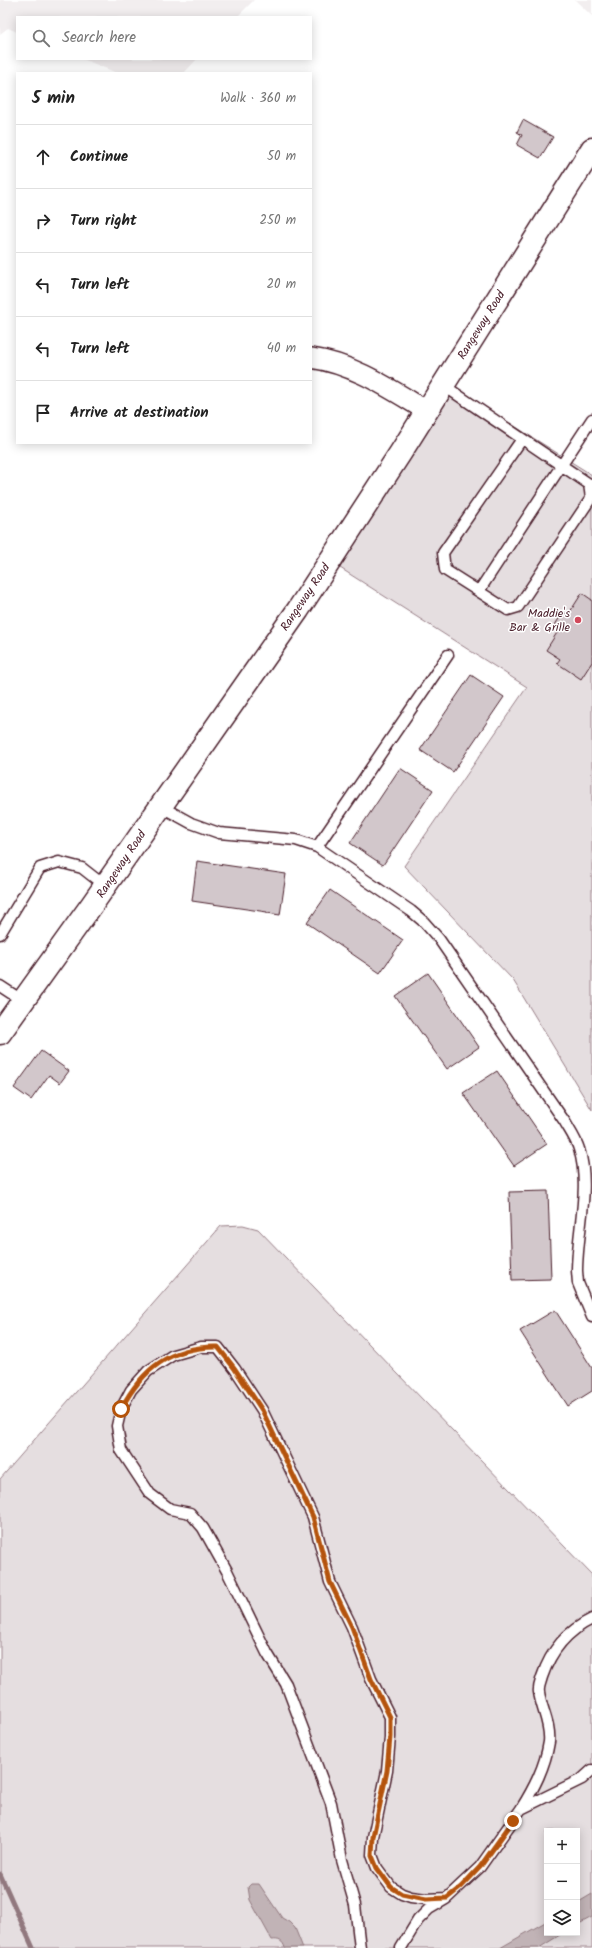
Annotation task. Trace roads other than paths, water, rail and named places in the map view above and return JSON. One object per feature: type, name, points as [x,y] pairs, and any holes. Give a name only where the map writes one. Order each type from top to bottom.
[{"type":"street","name":"Rangeway Road","points":[[0,1033],[298,610],[427,411],[592,149]]},
{"type":"street","points":[[312,358],[326,360],[363,374],[427,411]]},
{"type":"lane","points":[[443,385],[589,484],[591,498],[518,607],[508,610],[445,570],[443,554],[522,439]]},
{"type":"lane","points":[[479,592],[592,419]]},
{"type":"lane","points":[[317,847],[448,655]]},
{"type":"lane","points":[[160,806],[191,823],[219,833],[296,840],[317,847],[411,912],[424,922],[440,939],[572,1134],[579,1147],[584,1172],[577,1271],[580,1289],[592,1317]]},
{"type":"lane","points":[[0,934],[40,868],[59,862],[82,868],[105,886]]},
{"type":"lane","points":[[0,986],[23,1001]]},
{"type":"lane","points":[[360,1948],[355,1905],[342,1860],[331,1803],[286,1684],[267,1653],[228,1571],[203,1528],[190,1513],[170,1509],[150,1494],[121,1450],[117,1426],[121,1409],[131,1390],[148,1371],[173,1355],[201,1347],[218,1347],[252,1394],[278,1442],[313,1517],[330,1582],[352,1627],[371,1679],[390,1717],[387,1771],[373,1837],[372,1856],[377,1868],[391,1887],[402,1894],[426,1899],[447,1898]]},
{"type":"lane","points":[[401,1948],[418,1920],[429,1909],[461,1887],[480,1867],[521,1809],[544,1765],[549,1740],[547,1722],[538,1691],[546,1667],[561,1641],[578,1626],[592,1619]]},
{"type":"lane","points":[[521,1809],[582,1779],[592,1770]]},
{"type":"waterway","points":[[0,1874],[33,1948]]},
{"type":"place","name":"Maddie's Bar & Grille","points":[[578,620]]}]
